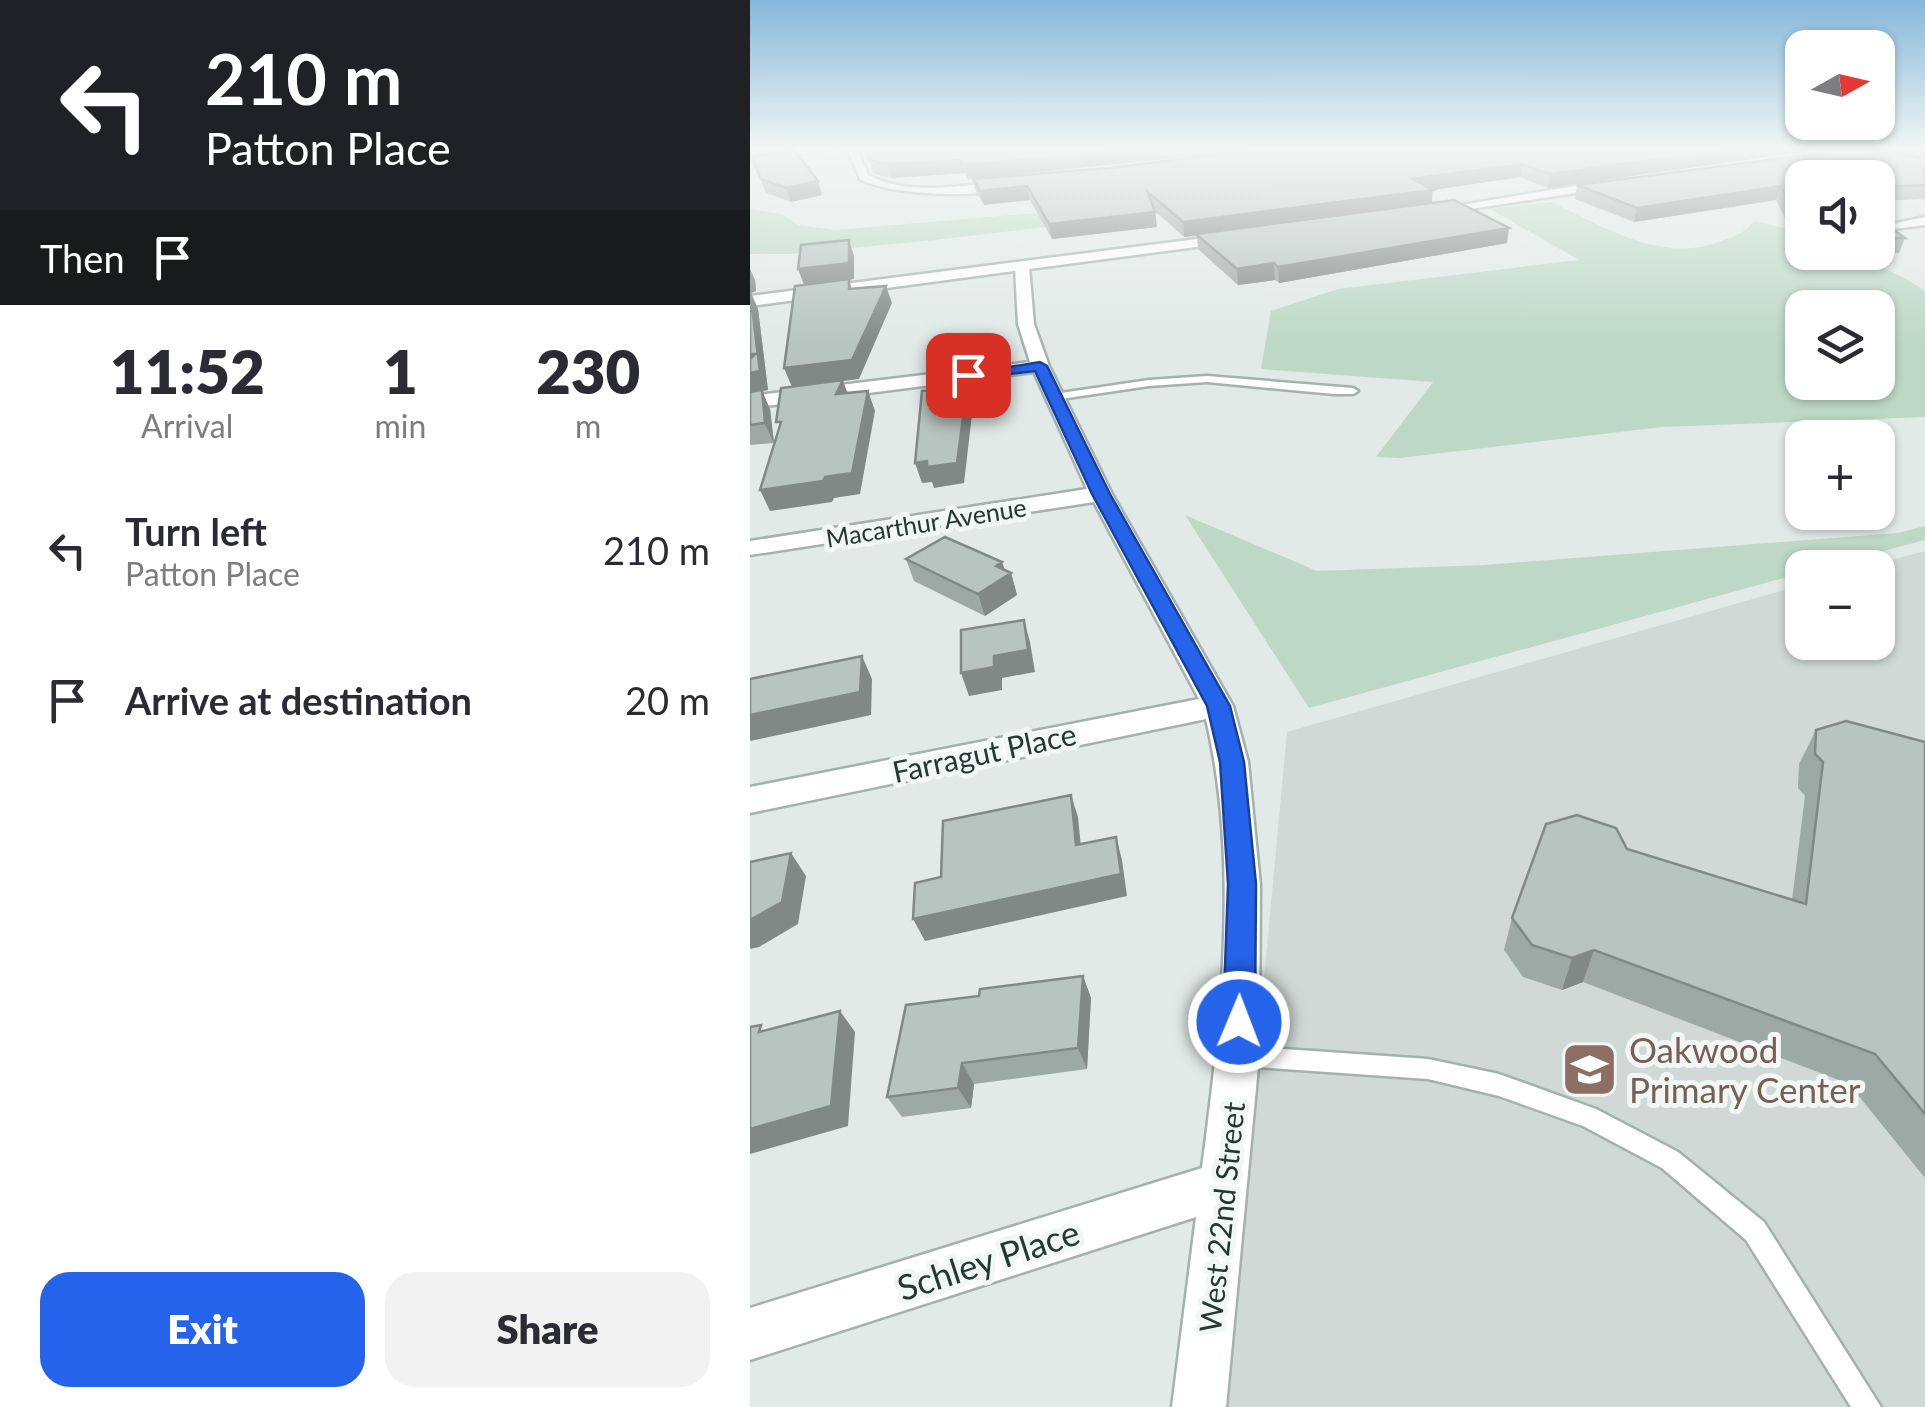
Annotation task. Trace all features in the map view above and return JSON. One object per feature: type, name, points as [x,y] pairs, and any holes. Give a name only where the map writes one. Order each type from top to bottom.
[{"type":"street","points":[[1895,225],[1925,221]]},
{"type":"street","points":[[750,301],[1023,281],[1251,236]]},
{"type":"street","name":"West 22nd Street","points":[[1023,281],[1026,324],[1047,382],[1101,494],[1218,706],[1232,762],[1242,884],[1238,1056],[1200,1407]]},
{"type":"street","points":[[750,402],[1047,382]]},
{"type":"street","name":"Macarthur Avenue","points":[[750,548],[1101,494]]},
{"type":"street","name":"Farragut Place","points":[[750,800],[1218,706]]},
{"type":"street","name":"Schley Place","points":[[750,1334],[1226,1184]]},
{"type":"lane","points":[[1047,382],[1257,380],[1315,392],[1352,391]]},
{"type":"lane","points":[[1238,1056],[1394,1065],[1499,1085],[1588,1117],[1670,1160],[1754,1231],[1867,1407]]},
{"type":"shaded area","name":"Oakwood Primary Center","points":[[1925,551],[1925,1407],[1224,1407],[1287,732],[1785,590],[1785,660],[1895,660],[1895,559]]},
{"type":"green space","points":[[750,214],[782,214],[798,225],[835,230],[1024,214],[1159,214],[934,240],[791,254],[750,254]]},
{"type":"green space","points":[[1498,214],[1576,214],[1634,240],[1677,248],[1721,241],[1754,221],[1785,228],[1785,270],[1887,270],[1925,291],[1925,417],[1662,427],[1400,458],[1376,457],[1433,382],[1261,369],[1271,311],[1338,289],[1579,260]]},
{"type":"green space","points":[[1185,515],[1317,571],[1485,565],[1897,533],[1925,526],[1925,540],[1887,550],[1785,550],[1785,578],[1309,708]]},
{"type":"building","points":[[1043,214],[1140,214],[1049,224]]},
{"type":"building","points":[[1173,214],[1248,214],[1183,222]]},
{"type":"building","points":[[1350,214],[1481,214],[1509,228],[1278,267],[1274,263],[1237,269],[1196,234]]},
{"type":"building","points":[[849,240],[849,263],[798,269],[801,245]]},
{"type":"building","points":[[849,279],[849,289],[886,286],[852,360],[784,368],[795,286]]},
{"type":"building","points":[[750,292],[760,371],[750,373],[750,359],[755,354],[750,354]]},
{"type":"building","points":[[843,380],[836,394],[868,391],[852,473],[760,490],[781,422],[776,422],[781,388]]},
{"type":"building","points":[[967,387],[957,463],[927,467],[927,461],[915,463],[922,391]]},
{"type":"building","points":[[762,390],[765,423],[750,425],[750,392]]},
{"type":"building","points":[[945,537],[1002,562],[996,566],[1011,573],[978,594],[906,559]]},
{"type":"building","points":[[1024,620],[1028,650],[994,656],[994,667],[961,673],[961,630]]},
{"type":"building","points":[[862,656],[860,692],[750,715],[750,679]]},
{"type":"building","points":[[1846,721],[1925,742],[1925,1114],[1875,1054],[1594,950],[1572,958],[1532,945],[1512,918],[1546,824],[1577,815],[1616,828],[1627,849],[1806,904],[1823,762],[1815,754],[1816,730]]},
{"type":"building","points":[[1071,795],[1076,845],[1116,837],[1121,874],[913,919],[915,883],[941,877],[943,821]]},
{"type":"building","points":[[791,853],[782,902],[750,920],[750,862]]},
{"type":"building","points":[[1083,976],[1078,1048],[962,1063],[958,1088],[887,1097],[906,1005],[979,996],[980,989]]},
{"type":"building","points":[[840,1011],[831,1106],[750,1129],[750,1027],[761,1025],[759,1032]]},
{"type":"place","name":"Oakwood Primary Center","points":[[1590,1069]]},
{"type":"route","points":[[968,375],[1040,366],[1101,494],[1218,706],[1232,762],[1242,884],[1239,1022]]}]
